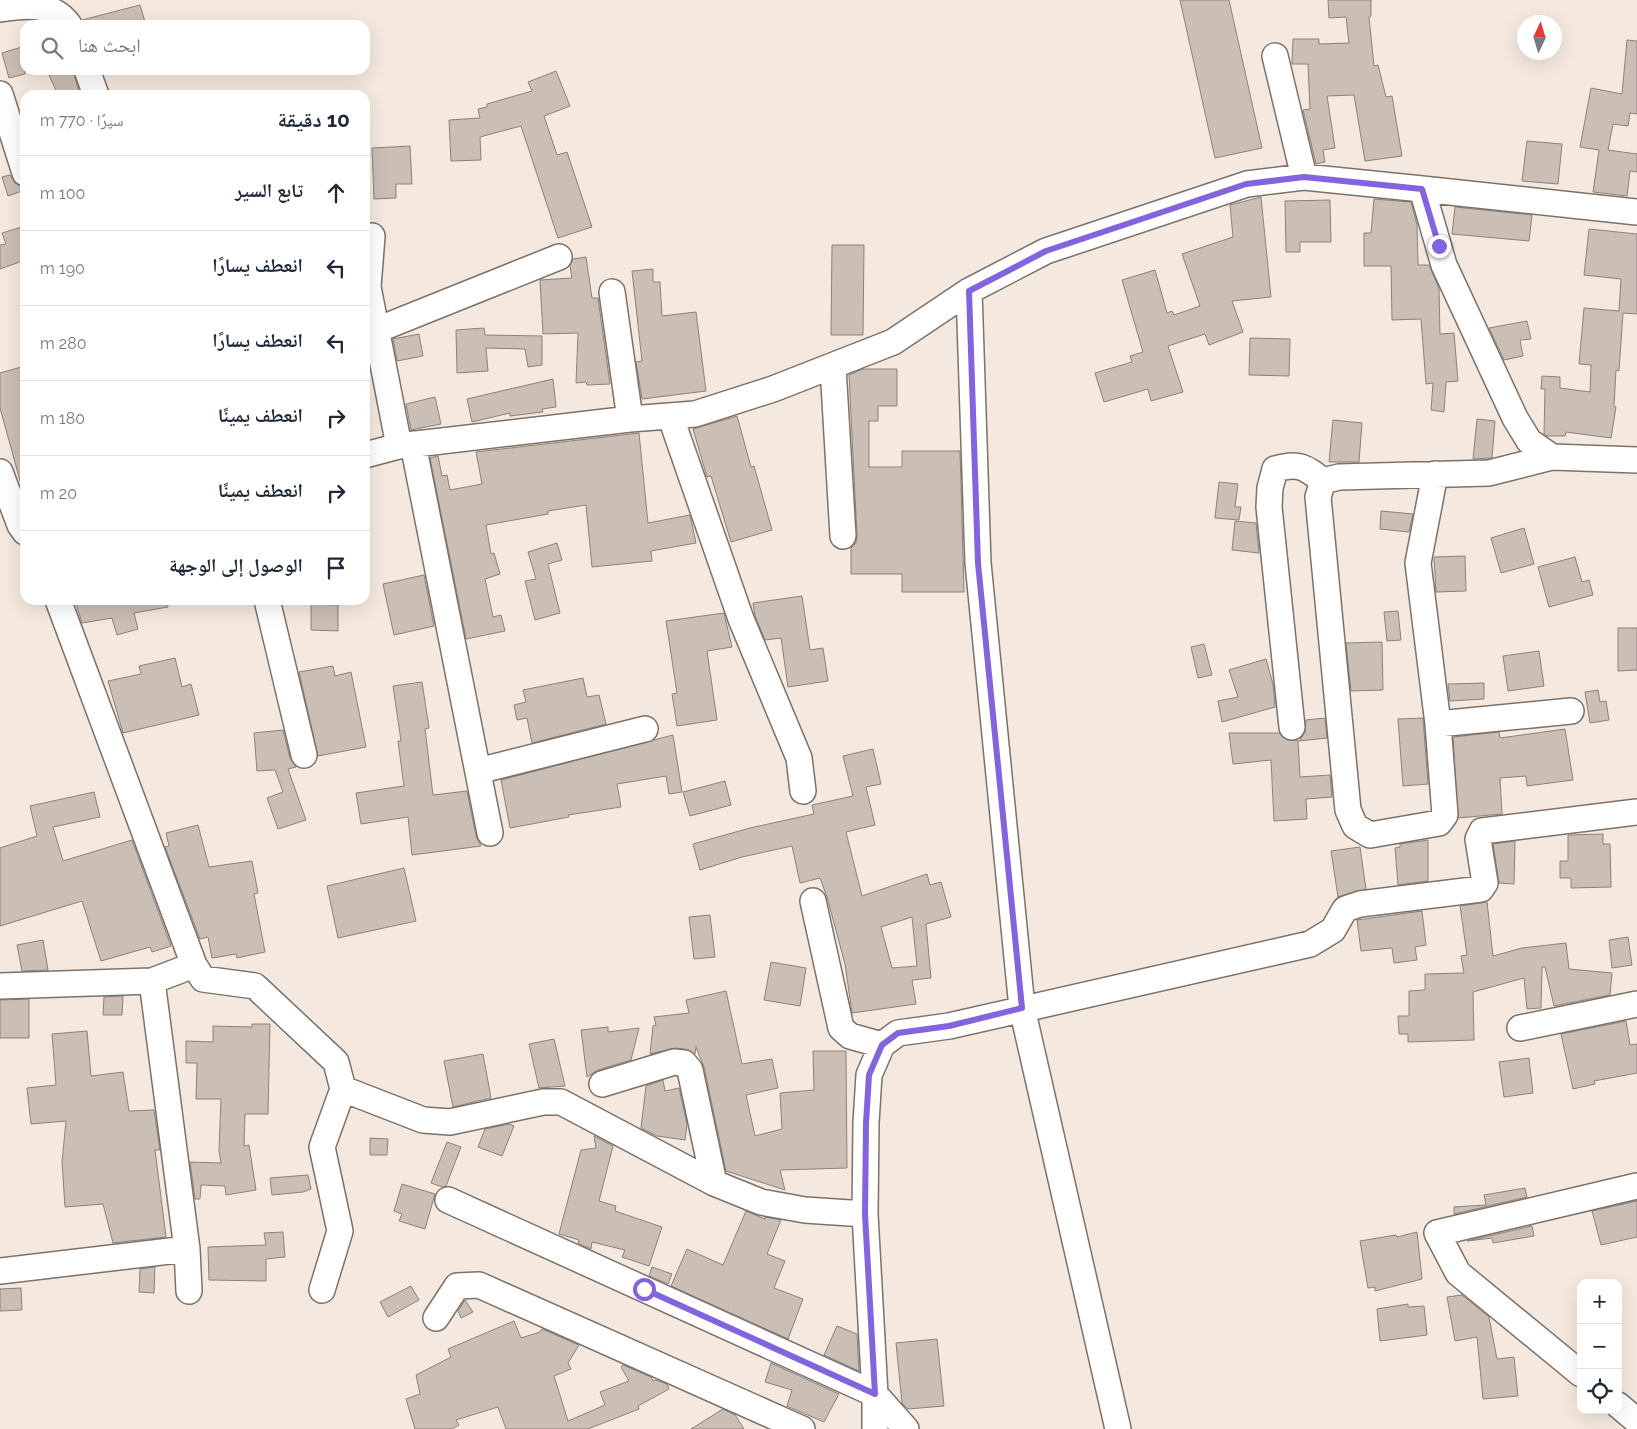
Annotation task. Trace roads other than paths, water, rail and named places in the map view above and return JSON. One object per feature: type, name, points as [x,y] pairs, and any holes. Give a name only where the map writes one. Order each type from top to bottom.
[{"type":"street","points":[[0,9],[21,5],[46,7],[60,14],[65,20]]},
{"type":"street","points":[[1275,56],[1304,177]]},
{"type":"street","points":[[89,75],[94,90]]},
{"type":"street","points":[[0,94],[20,156]]},
{"type":"street","points":[[370,453],[406,445],[630,418],[671,418],[695,414],[834,367],[894,342],[969,291],[1046,251],[1246,184],[1304,177],[1637,212]]},
{"type":"street","points":[[1422,189],[1444,265],[1515,418],[1529,441],[1552,457]]},
{"type":"street","points":[[370,262],[372,236]]},
{"type":"street","points":[[377,330],[559,256]]},
{"type":"street","points":[[969,291],[978,563],[1022,1008],[1118,1429]]},
{"type":"street","points":[[612,292],[630,418]]},
{"type":"street","points":[[370,297],[406,445],[490,832]]},
{"type":"street","points":[[834,367],[843,536]]},
{"type":"street","points":[[671,418],[741,619],[799,758],[803,791]]},
{"type":"street","points":[[1323,481],[1339,477],[1489,472],[1552,457],[1637,460]]},
{"type":"street","points":[[1292,727],[1269,507],[1270,488],[1275,468],[1290,464],[1306,468],[1323,481]]},
{"type":"street","points":[[0,472],[17,527]]},
{"type":"street","points":[[1323,481],[1318,497],[1348,810],[1355,826],[1370,835],[1439,823],[1445,815],[1438,724],[1418,563],[1435,474]]},
{"type":"street","points":[[60,605],[194,964],[203,979],[255,986],[336,1062],[343,1089],[322,1147],[340,1231],[322,1290]]},
{"type":"street","points":[[268,605],[304,755]]},
{"type":"street","points":[[1438,724],[1571,711]]},
{"type":"street","points":[[478,771],[645,729]]},
{"type":"street","points":[[875,1429],[875,1394],[865,1214],[866,1123],[869,1075],[882,1045],[898,1033],[949,1026],[1310,944],[1333,930],[1345,909],[1360,904],[1481,889],[1485,883],[1478,839],[1482,831],[1637,812]]},
{"type":"street","points":[[813,901],[841,1028],[850,1036],[882,1045]]},
{"type":"street","points":[[0,986],[152,980],[194,964]]},
{"type":"street","points":[[152,980],[187,1248],[189,1291]]},
{"type":"street","points":[[1520,1028],[1637,1004]]},
{"type":"street","points":[[602,1084],[674,1062],[684,1063],[690,1070],[714,1183]]},
{"type":"street","points":[[343,1089],[423,1120],[450,1122],[543,1102],[561,1102],[714,1183],[762,1202],[806,1210],[865,1214]]},
{"type":"street","points":[[1577,1371],[1458,1273],[1437,1233],[1637,1186]]},
{"type":"street","points":[[448,1200],[875,1394],[906,1429]]},
{"type":"street","points":[[0,1271],[187,1248]]},
{"type":"street","points":[[436,1318],[457,1286],[480,1284],[802,1429]]},
{"type":"street","points":[[1622,1408],[1637,1420]]}]
